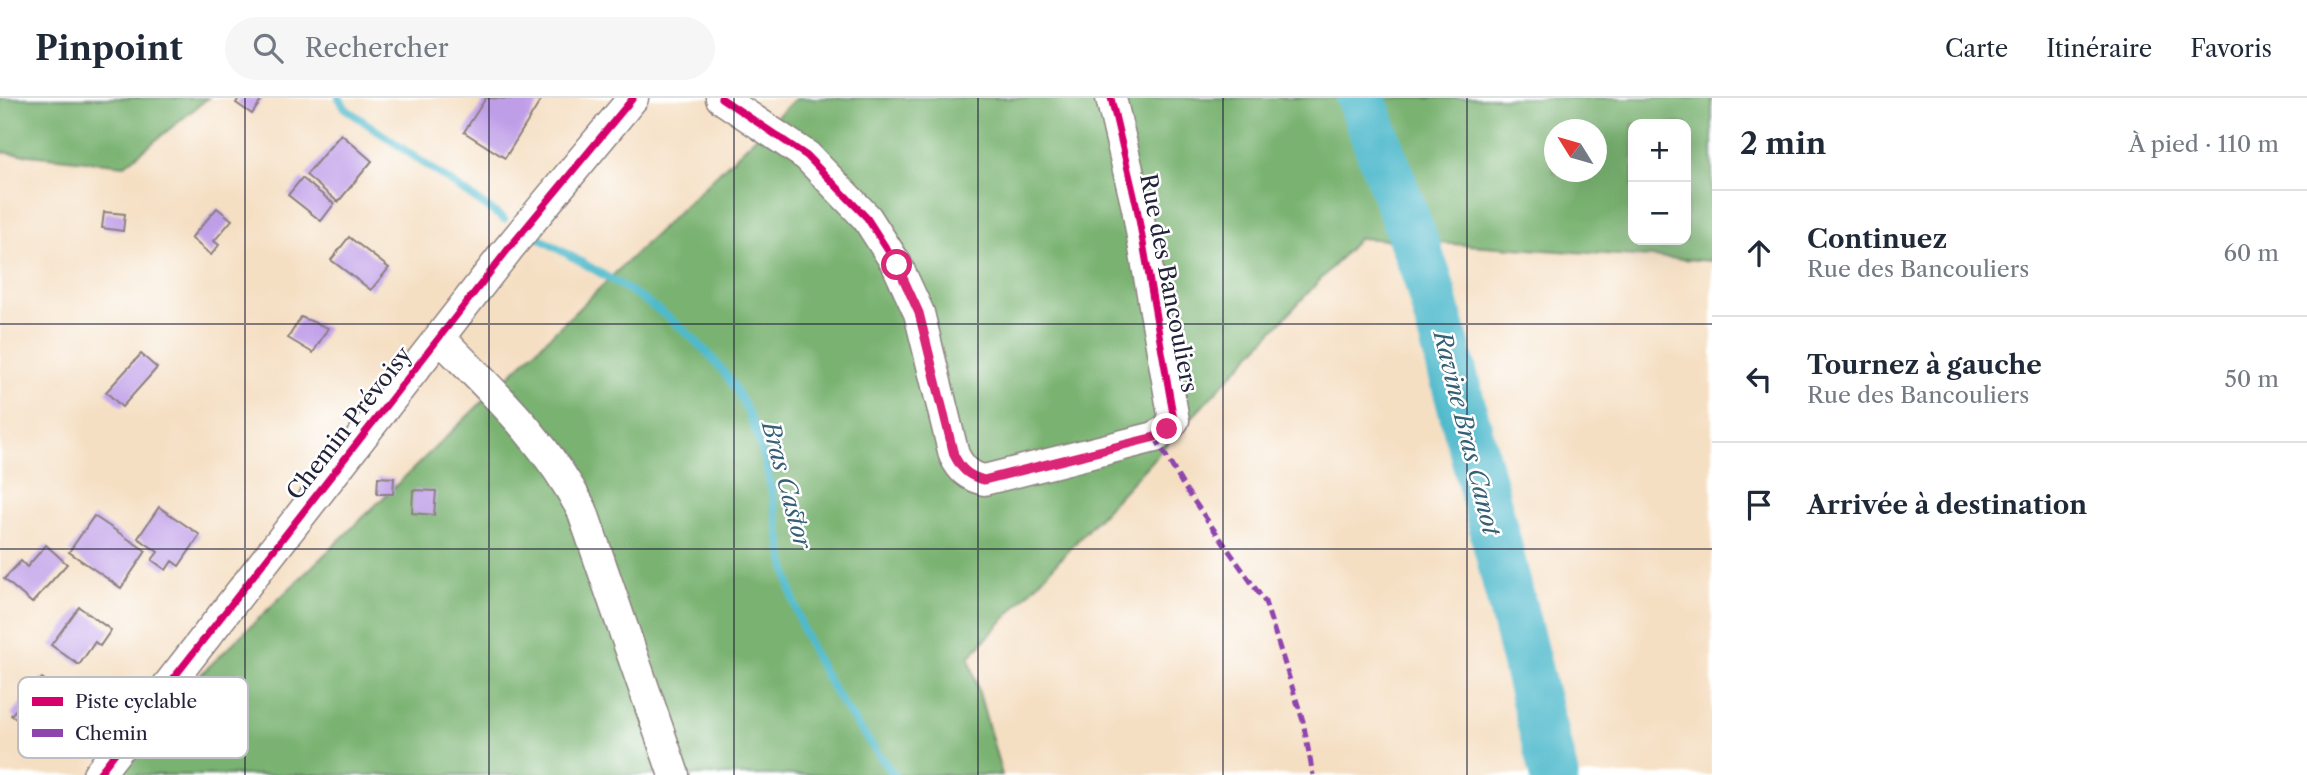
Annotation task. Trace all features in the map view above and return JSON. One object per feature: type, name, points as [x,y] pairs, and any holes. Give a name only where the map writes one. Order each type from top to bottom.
[{"type":"street","name":"Chemin Prévoisy","points":[[175,677],[440,338],[634,98]]},
{"type":"street","name":"Rue des Bancouliers","points":[[721,98],[807,156],[867,218],[897,265],[919,313],[954,455],[960,467],[972,477],[984,480],[1155,437],[1174,420],[1137,208],[1111,98]]},
{"type":"street","points":[[440,338],[526,426],[561,470],[577,500],[674,775]]},
{"type":"street","name":"Chemin Prévoisy","points":[[98,775],[111,758]]},
{"type":"green space","points":[[0,98],[208,98],[125,165],[0,152]]},
{"type":"green space","points":[[796,98],[1712,98],[1712,261],[1359,238],[969,657],[1002,775],[97,775],[115,758],[248,758],[248,677],[198,677]]},
{"type":"building","points":[[239,98],[263,98],[252,114],[236,103]]},
{"type":"building","points":[[486,98],[541,100],[505,158],[464,132]]},
{"type":"building","points":[[341,134],[372,161],[338,202],[306,175]]},
{"type":"building","points":[[302,178],[334,204],[321,221],[288,195]]},
{"type":"building","points":[[217,208],[232,220],[214,241],[219,245],[211,255],[191,238]]},
{"type":"building","points":[[104,212],[125,214],[123,231],[102,228]]},
{"type":"building","points":[[349,237],[389,268],[371,290],[331,260]]},
{"type":"building","points":[[301,317],[328,328],[313,353],[288,338]]},
{"type":"building","points":[[141,354],[157,368],[122,407],[106,392]]},
{"type":"building","points":[[378,477],[394,478],[393,494],[377,494]]},
{"type":"building","points":[[413,490],[436,491],[434,515],[412,513]]},
{"type":"building","points":[[159,507],[200,535],[179,566],[172,561],[166,570],[152,560],[158,552],[138,538]]},
{"type":"building","points":[[94,516],[146,551],[121,588],[69,552]]},
{"type":"building","points":[[46,545],[67,564],[32,603],[4,579],[21,561],[27,567]]},
{"type":"building","points":[[79,607],[111,630],[100,646],[95,642],[79,665],[51,645]]},
{"type":"building","points":[[18,707],[18,720],[11,715]]},
{"type":"waterway","name":"Bras Castor","points":[[339,98],[346,109],[504,219]]},
{"type":"waterway","name":"Ravine Bras Canot","points":[[1361,98],[1428,280],[1483,487],[1554,775]]},
{"type":"waterway","name":"Bras Castor","points":[[539,238],[640,297],[686,332],[726,375],[744,403],[766,465],[792,596],[802,627],[831,686],[894,775]]},
{"type":"marked path","points":[[1155,437],[1184,487],[1265,602],[1303,721],[1313,775]]},
{"type":"cycle path","points":[[174,677],[509,248],[633,98]]},
{"type":"cycle path","points":[[721,98],[807,156],[867,218],[897,265],[919,313],[954,455],[966,471],[984,480],[1155,437],[1174,420],[1137,208],[1111,98]]},
{"type":"cycle path","points":[[98,775],[111,758]]},
{"type":"route","points":[[897,265],[919,313],[954,455],[960,467],[972,477],[984,480],[1155,437],[1167,429]]}]
